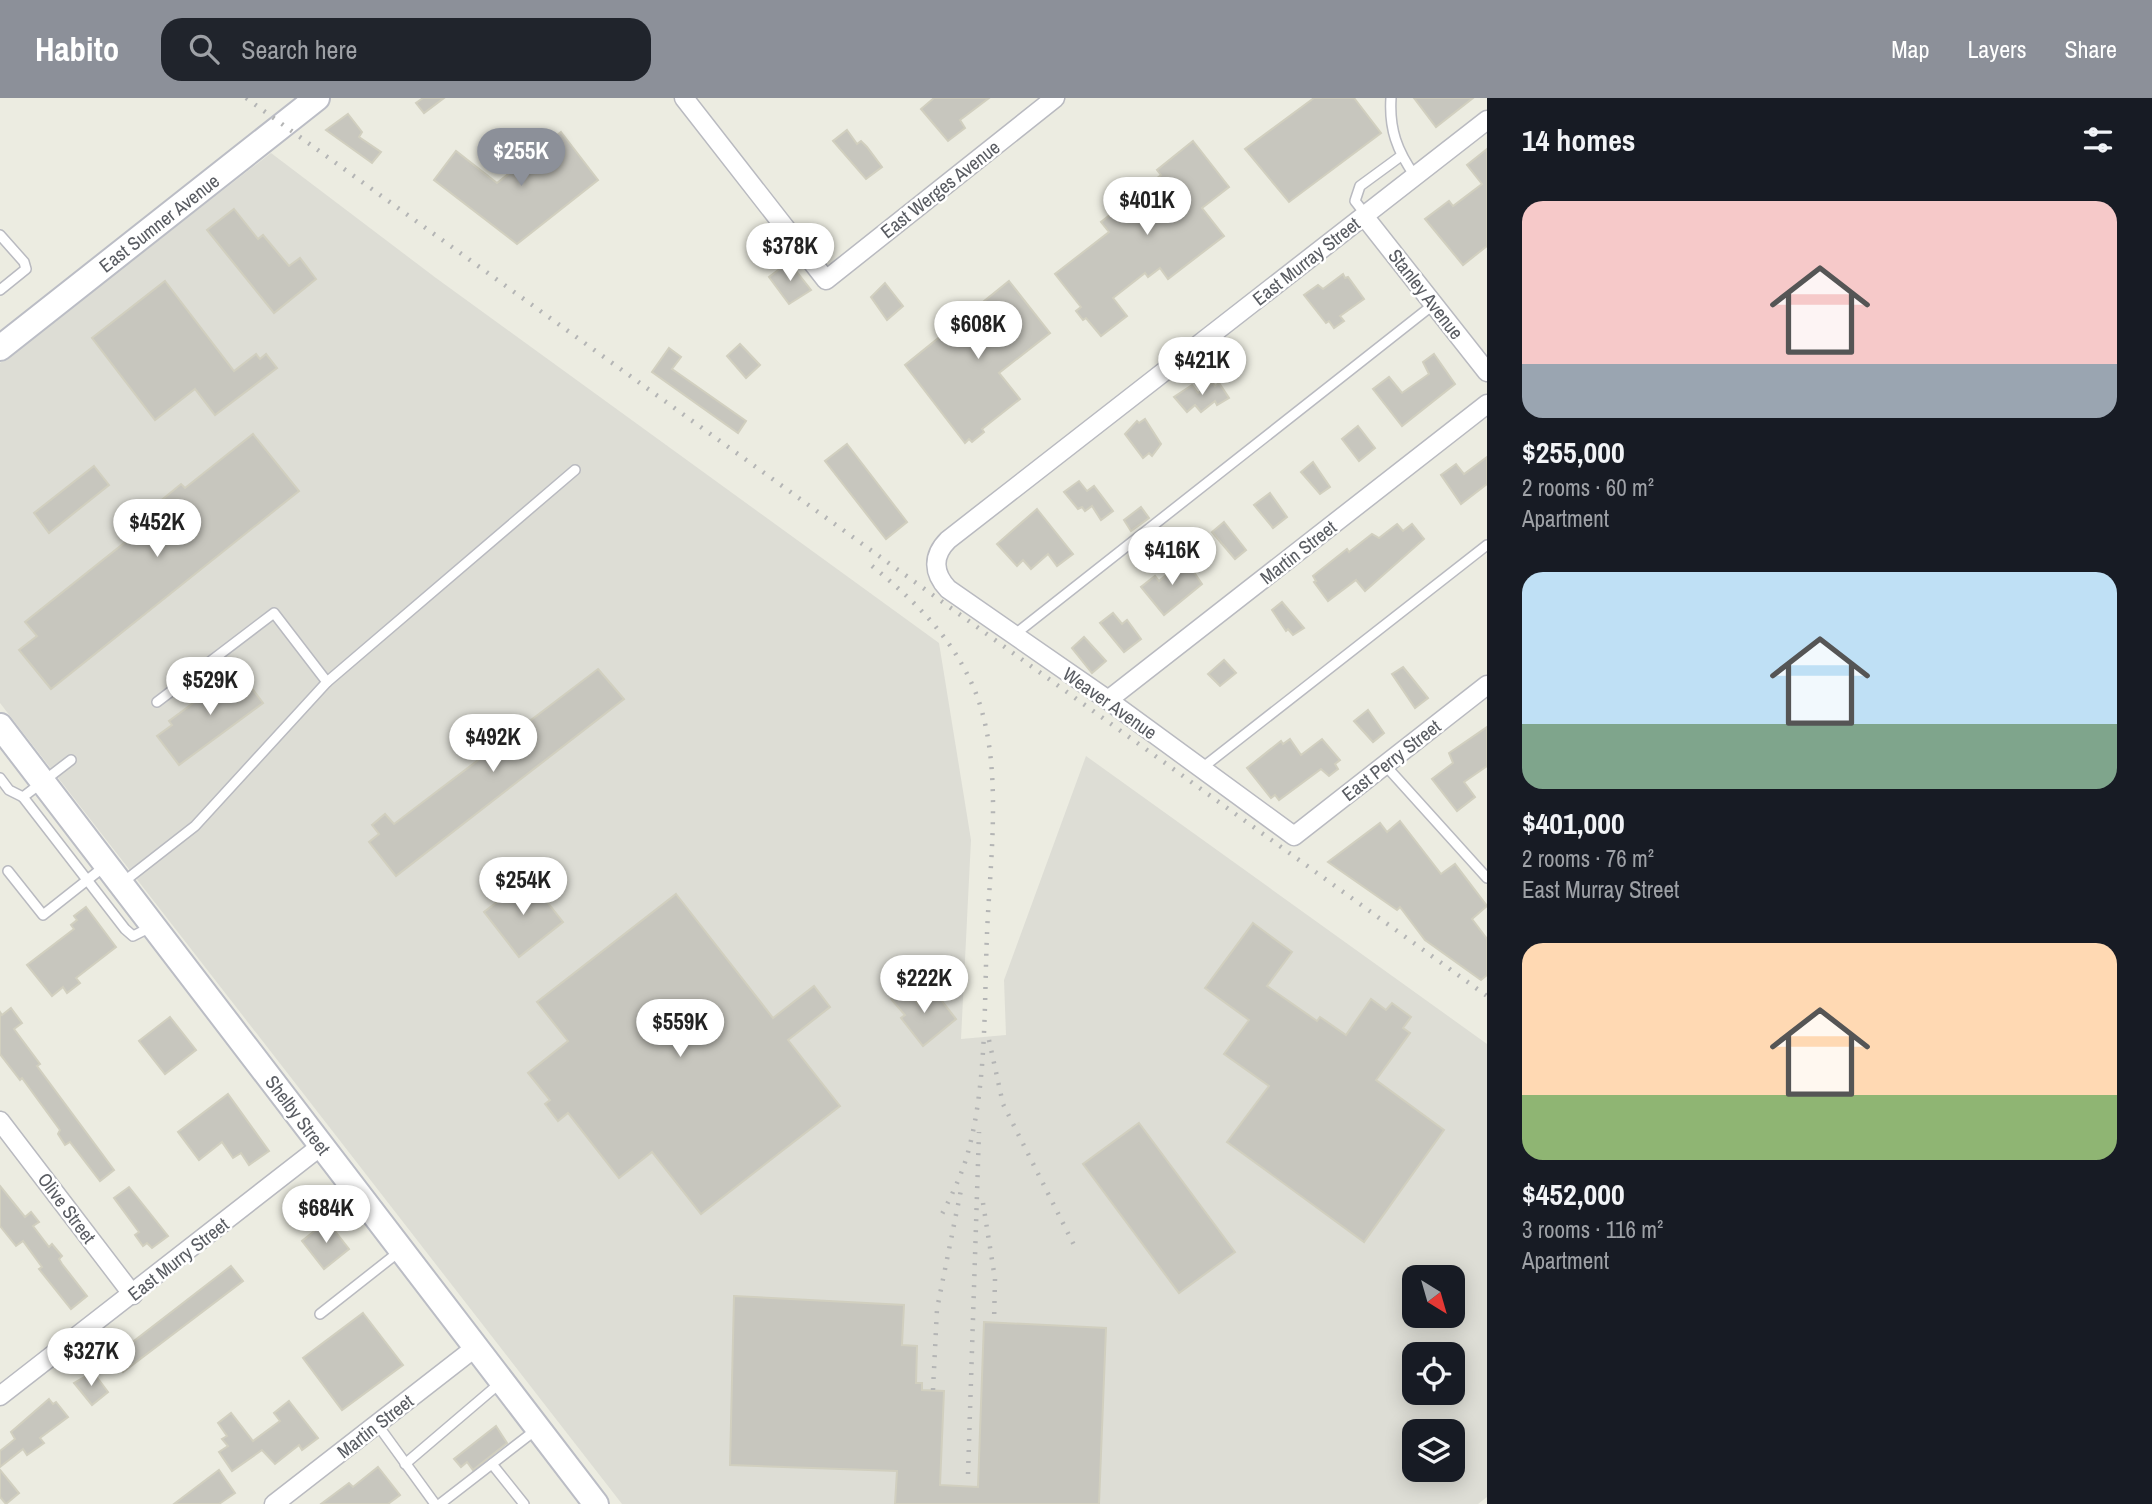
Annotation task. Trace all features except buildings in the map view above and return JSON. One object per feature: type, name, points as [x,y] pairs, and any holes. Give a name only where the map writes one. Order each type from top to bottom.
[{"type":"main road","name":"East Sumner Avenue","points":[[0,348],[317,98]]},
{"type":"main road","name":"Shelby Street","points":[[1,730],[43,782],[105,876],[153,926],[596,1504]]},
{"type":"street","name":"East Werges Avenue","points":[[691,100],[826,280],[1055,98]]},
{"type":"street","name":"East Murray Street","points":[[935,565],[948,540],[1487,120]]},
{"type":"street","name":"Stanley Avenue","points":[[1365,215],[1487,372]]},
{"type":"street","name":"Martin Street","points":[[1108,700],[1487,404]]},
{"type":"street","name":"Weaver Avenue","points":[[935,565],[941,581],[948,589],[1108,700],[1294,836]]},
{"type":"street","name":"East Perry Street","points":[[1294,836],[1487,685]]},
{"type":"street","name":"Olive Street","points":[[0,1121],[133,1295]]},
{"type":"street","name":"East Murry Street","points":[[0,1396],[321,1146]]},
{"type":"street","name":"Martin Street","points":[[274,1504],[476,1347]]},
{"type":"lane","points":[[1391,98],[1390,122],[1401,156],[1415,176]]},
{"type":"lane","points":[[1365,215],[1355,201],[1360,187],[1401,156]]},
{"type":"lane","points":[[0,235],[24,262],[26,269],[0,290]]},
{"type":"lane","points":[[1014,635],[1434,304]]},
{"type":"lane","points":[[8,872],[43,915],[105,876],[195,826],[327,682],[575,470]]},
{"type":"lane","points":[[1202,768],[1487,545]]},
{"type":"lane","points":[[157,702],[274,613],[327,682]]},
{"type":"lane","points":[[23,797],[71,760]]},
{"type":"lane","points":[[1385,765],[1487,878]]},
{"type":"lane","points":[[0,778],[9,790],[23,797],[105,876],[133,936],[153,926]]},
{"type":"lane","points":[[320,1314],[401,1250]]},
{"type":"lane","points":[[405,1464],[501,1382]]},
{"type":"lane","points":[[377,1424],[437,1504],[538,1428]]},
{"type":"lane","points":[[492,1464],[524,1504]]},
{"type":"shaded area","points":[[271,153],[436,278],[939,643],[971,840],[961,1039],[1006,1035],[1004,980],[1086,756],[1487,1044],[1487,1497],[1478,1504],[622,1504],[0,703],[0,363]]},
{"type":"railway","points":[[246,98],[1487,996]]},
{"type":"railway","points":[[872,566],[918,607],[956,654],[975,691],[990,749],[993,811],[981,1074],[967,1156],[942,1214]]},
{"type":"railway","points":[[989,1040],[1003,1104],[1074,1245]]},
{"type":"railway","points":[[968,1474],[979,1132]]},
{"type":"railway","points":[[933,1390],[937,1309],[961,1190]]},
{"type":"railway","points":[[983,1203],[995,1279],[994,1323]]}]
